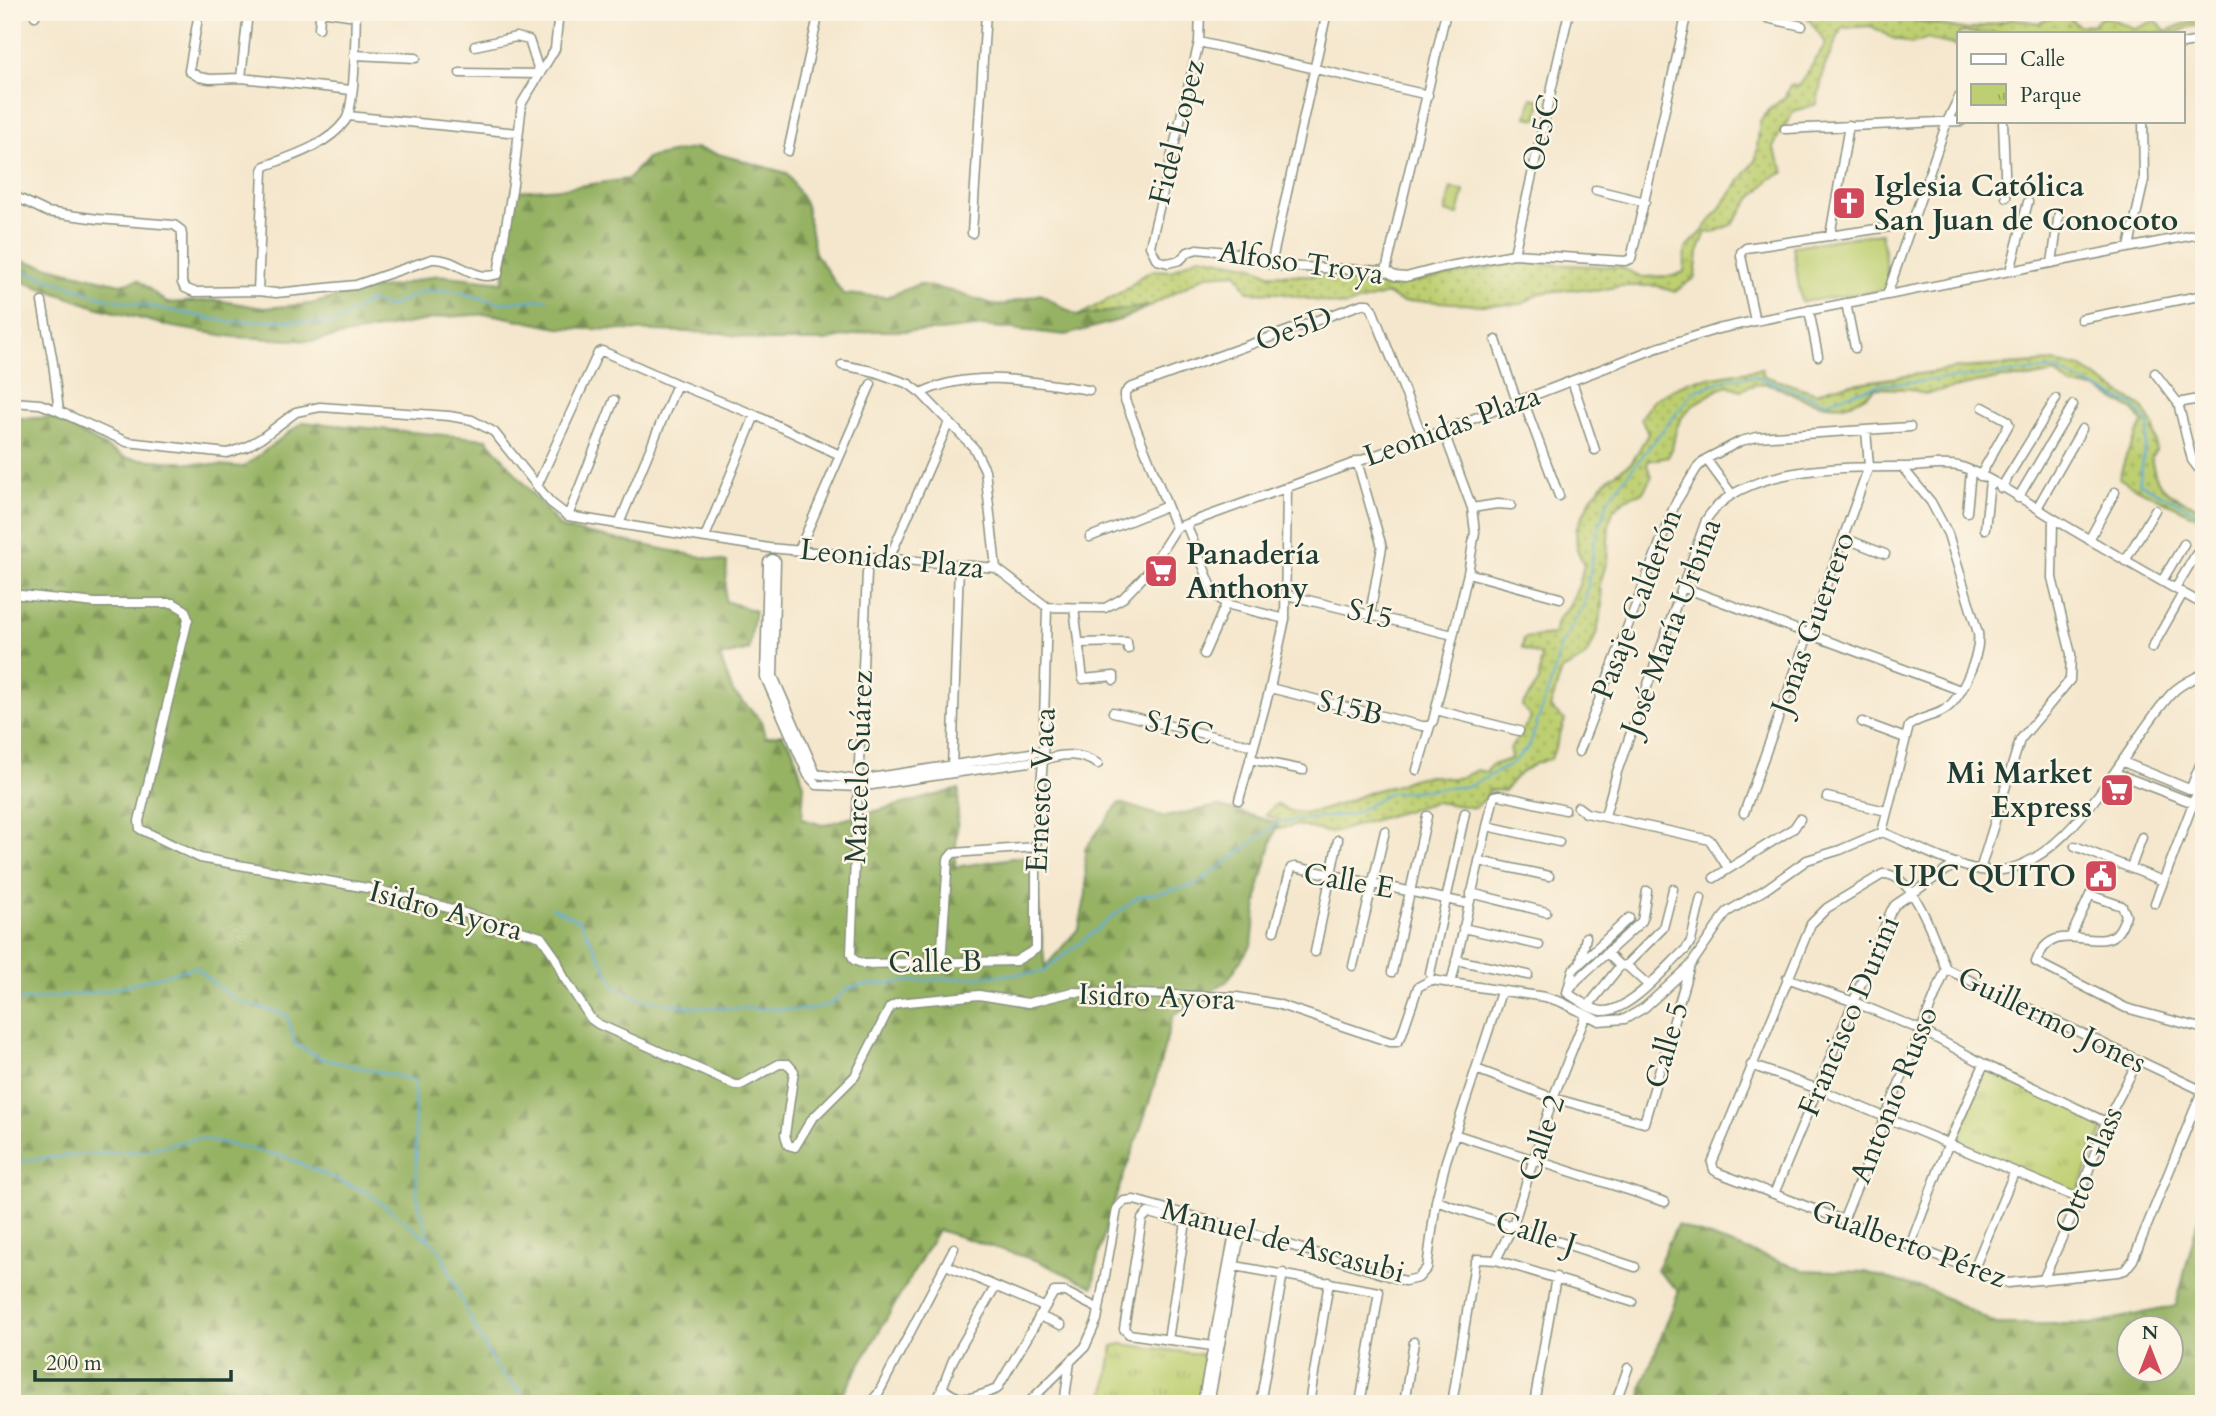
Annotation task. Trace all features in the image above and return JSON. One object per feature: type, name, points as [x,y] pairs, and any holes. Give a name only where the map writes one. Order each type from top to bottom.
[{"type":"street","points":[[199,12],[189,71],[199,77],[241,78],[351,90]]},
{"type":"street","points":[[241,78],[248,12]]},
{"type":"street","points":[[258,291],[265,166],[328,138],[348,116],[356,14],[325,12],[320,16],[319,28]]},
{"type":"street","points":[[12,195],[47,212],[174,225],[181,230],[182,235],[182,283],[185,288],[194,292],[276,293],[356,285],[413,265],[440,259],[477,276],[496,276],[500,272],[522,103],[555,49],[559,12]]},
{"type":"street","points":[[788,151],[791,127],[807,71],[819,12]]},
{"type":"street","points":[[972,233],[986,12]]},
{"type":"street","name":"Fidel Lopez","points":[[1151,251],[1199,42],[1200,12]]},
{"type":"street","points":[[1271,265],[1327,12]]},
{"type":"street","points":[[1386,271],[1446,12]]},
{"type":"street","name":"Oe5C","points":[[1514,254],[1569,12]]},
{"type":"street","points":[[1596,190],[1645,202],[1687,12]]},
{"type":"street","points":[[1741,12],[1802,26]]},
{"type":"street","points":[[475,46],[516,37],[529,40],[540,74]]},
{"type":"street","points":[[2184,44],[2204,40]]},
{"type":"street","points":[[1199,42],[1428,95]]},
{"type":"street","points":[[354,55],[416,58]]},
{"type":"street","points":[[460,73],[540,74]]},
{"type":"street","points":[[1887,295],[1947,122],[1957,101]]},
{"type":"street","points":[[348,116],[518,133]]},
{"type":"street","points":[[1785,129],[1957,121]]},
{"type":"street","points":[[2003,122],[2006,197]]},
{"type":"street","points":[[2129,247],[2144,180],[2143,122]]},
{"type":"street","points":[[1829,236],[1849,125]]},
{"type":"street","name":"Alfoso Troya","points":[[1151,251],[1157,260],[1168,263],[1180,260],[1188,252],[1197,249],[1247,254],[1271,265],[1386,271],[1395,276],[1406,277],[1514,254],[1625,261],[1632,259],[1645,202]]},
{"type":"street","points":[[2010,271],[2028,202]]},
{"type":"street","points":[[2052,263],[2059,213]]},
{"type":"street","points":[[1755,321],[1741,251],[1746,248],[1911,224]]},
{"type":"street","name":"Leonidas Plaza","points":[[1176,528],[1677,341],[1755,321],[2204,233]]},
{"type":"street","points":[[2081,319],[2204,295]]},
{"type":"street","points":[[42,302],[59,411]]},
{"type":"street","points":[[1846,303],[1854,348]]},
{"type":"street","name":"Oe5D","points":[[1167,506],[1125,400],[1125,393],[1130,388],[1362,304],[1368,304],[1372,309],[1423,438]]},
{"type":"street","points":[[1809,310],[1818,356]]},
{"type":"street","points":[[1496,340],[1559,496]]},
{"type":"street","points":[[538,484],[600,352],[604,351],[755,415],[840,455]]},
{"type":"street","points":[[842,365],[872,371],[909,384],[974,448],[984,467],[996,568]]},
{"type":"street","points":[[2155,373],[2178,403],[2192,460],[2204,471]]},
{"type":"street","points":[[921,393],[934,386],[986,379],[1026,381],[1089,390]]},
{"type":"street","points":[[1572,381],[1595,450]]},
{"type":"street","points":[[619,524],[677,384]]},
{"type":"street","points":[[799,550],[871,384]]},
{"type":"street","points":[[2178,403],[2204,398]]},
{"type":"street","points":[[2001,488],[2056,399]]},
{"type":"street","points":[[12,402],[40,404],[127,442],[227,453],[246,447],[263,437],[296,412],[320,407],[472,420],[494,432],[550,502],[568,516],[614,400]]},
{"type":"street","points":[[2018,498],[2073,404]]},
{"type":"street","points":[[1980,476],[2009,424],[2007,420],[1983,407]]},
{"type":"street","points":[[705,537],[755,415]]},
{"type":"street","points":[[889,559],[948,422]]},
{"type":"street","name":"Pasaje Calderón","points":[[1579,752],[1675,504],[1697,468],[1706,459],[1725,447],[1757,437],[1910,428]]},
{"type":"street","points":[[2038,508],[2082,429]]},
{"type":"street","points":[[1417,770],[1436,710],[1475,533],[1472,509],[1443,430]]},
{"type":"street","name":"Jonás Guerrero","points":[[1744,813],[1869,466],[1866,430]]},
{"type":"street","points":[[1706,459],[1731,493]]},
{"type":"street","points":[[1357,461],[1382,547],[1370,614]]},
{"type":"street","name":"José María Urbina","points":[[1605,816],[1616,772],[1706,520],[1731,493],[1754,482],[1775,476],[1869,466],[1955,466],[1990,481],[2204,605]]},
{"type":"street","points":[[1902,467],[1931,502],[1948,534],[1978,633],[1977,655],[1960,690],[1945,709],[1912,723],[1905,738],[1882,832],[1980,870],[1992,871],[2012,867],[2042,854],[2060,840],[2115,773],[2174,690],[2204,673]]},
{"type":"street","points":[[1967,512],[1971,471]]},
{"type":"street","points":[[1985,529],[1990,481]]},
{"type":"street","points":[[1239,800],[1250,759],[1249,745],[1270,688],[1285,619],[1287,487]]},
{"type":"street","points":[[2089,540],[2115,492]]},
{"type":"street","points":[[1472,509],[1497,503],[1511,505]]},
{"type":"street","points":[[1047,607],[1105,608],[1123,598],[1148,572],[1176,528],[1167,506],[1090,537]]},
{"type":"street","points":[[2125,561],[2155,510]]},
{"type":"street","name":"Leonidas Plaza","points":[[568,516],[799,550],[996,568],[1047,607]]},
{"type":"street","points":[[1980,870],[2020,740],[2070,680],[2071,654],[2052,578],[2053,518]]},
{"type":"street","points":[[1186,524],[1215,596],[1226,604],[1285,619]]},
{"type":"street","points":[[1844,538],[1885,554]]},
{"type":"street","points":[[2162,582],[2184,544]]},
{"type":"street","points":[[2152,648],[2199,551]]},
{"type":"street","points":[[819,781],[773,676],[776,561],[772,559],[768,562],[765,677],[808,775],[819,781],[858,783],[1043,756],[1075,755],[1098,764]]},
{"type":"street","points":[[952,769],[959,565]]},
{"type":"street","name":"Marcelo Suárez","points":[[854,960],[851,954],[867,572]]},
{"type":"street","points":[[1468,573],[1560,597]]},
{"type":"street","points":[[1682,587],[1960,690]]},
{"type":"street","name":"Isidro Ayora","points":[[12,594],[95,603],[173,603],[186,610],[188,619],[139,821],[140,829],[200,858],[378,890],[444,906],[541,937],[556,958],[563,976],[584,1009],[598,1024],[735,1085],[741,1085],[779,1064],[788,1064],[794,1071],[785,1135],[788,1145],[795,1147],[811,1120],[855,1076],[890,1007],[898,1003],[979,995],[1028,1003],[1072,992],[1237,997],[1277,1004],[1390,1042],[1397,1042],[1418,987],[1431,980],[1561,1002],[1599,1021],[1625,1019],[1644,1008],[1690,966],[1727,912],[1807,860],[1840,850],[1882,832]]},
{"type":"street","name":"S15","points":[[1287,595],[1453,635]]},
{"type":"street","points":[[1205,654],[1226,604]]},
{"type":"street","name":"Ernesto Vaca","points":[[1016,961],[1036,949],[1036,847],[1043,756],[1047,607]]},
{"type":"street","points":[[1074,608],[1083,679],[1114,676],[1114,680]]},
{"type":"street","points":[[1080,643],[1127,642],[1128,649]]},
{"type":"street","name":"S15B","points":[[1270,688],[1430,726]]},
{"type":"street","points":[[1436,710],[1519,731]]},
{"type":"street","name":"S15C","points":[[1113,712],[1249,745]]},
{"type":"street","points":[[1861,722],[1905,738]]},
{"type":"street","points":[[2155,903],[2197,793],[2204,755]]},
{"type":"street","points":[[1250,759],[1303,770]]},
{"type":"street","points":[[2123,762],[2197,793]]},
{"type":"street","points":[[2115,773],[2204,807]]},
{"type":"street","points":[[1451,984],[1494,796],[1565,810]]},
{"type":"street","points":[[1827,797],[1886,811]]},
{"type":"street","points":[[1578,807],[1586,813],[1710,840],[1728,868]]},
{"type":"street","points":[[1430,973],[1465,813]]},
{"type":"street","points":[[1392,972],[1427,816]]},
{"type":"street","points":[[1714,878],[1794,828],[1800,820]]},
{"type":"street","points":[[1487,826],[1559,842]]},
{"type":"street","points":[[1353,966],[1385,831]]},
{"type":"street","points":[[2131,867],[2142,837]]},
{"type":"street","points":[[1315,952],[1338,840]]},
{"type":"street","points":[[2075,846],[2163,881]]},
{"type":"street","points":[[941,963],[948,859],[953,853],[1036,847]]},
{"type":"street","points":[[1479,861],[1549,876]]},
{"type":"street","name":"Francisco Durini","points":[[1774,1194],[1891,911],[1895,905],[1957,863]]},
{"type":"street","name":"Calle E","points":[[1274,931],[1291,868],[1294,867],[1469,904]]},
{"type":"street","points":[[1913,892],[1893,875],[1883,874],[1827,908],[1811,924],[1751,1065],[1818,1089],[2078,1198]]},
{"type":"street","points":[[1588,1006],[1623,966],[1663,928],[1673,889]]},
{"type":"street","points":[[1561,1002],[1577,980],[1642,920],[1647,891]]},
{"type":"street","name":"Guillermo Jones","points":[[1913,892],[1946,969],[2138,1061],[2202,1088]]},
{"type":"street","points":[[1471,893],[1546,912]]},
{"type":"street","points":[[2071,936],[2090,895],[2125,909],[2126,915],[2119,931],[2113,937],[2094,940],[2071,936],[2051,942],[2040,950],[2036,962],[2126,1008],[2204,1029]]},
{"type":"street","points":[[1567,993],[1602,1011],[1627,1003],[1689,944],[1701,898]]},
{"type":"street","points":[[1567,993],[1571,973],[1629,918]]},
{"type":"street","points":[[1464,928],[1539,945]]},
{"type":"street","points":[[1580,964],[1586,937]]},
{"type":"street","points":[[1607,953],[1648,985]]},
{"type":"street","name":"Calle B","points":[[854,960],[864,964],[1016,961]]},
{"type":"street","points":[[1456,960],[1528,975]]},
{"type":"street","name":"Calle 5","points":[[1553,1098],[1643,1123],[1690,966]]},
{"type":"street","name":"Antonio Russo","points":[[1843,1221],[1946,969]]},
{"type":"street","points":[[1787,978],[1921,1030],[1984,1064],[2106,1122]]},
{"type":"street","name":"Manuel de Ascasubi","points":[[1027,1404],[1085,1347],[1092,1336],[1117,1209],[1124,1201],[1134,1200],[1235,1228],[1405,1281],[1418,1278],[1427,1268],[1436,1201],[1454,1134],[1501,992]]},
{"type":"street","name":"Calle 2","points":[[1496,1260],[1513,1225],[1553,1098],[1586,1015]]},
{"type":"street","name":"Otto Glass","points":[[2043,1280],[2078,1198],[2106,1122],[2138,1061]]},
{"type":"street","points":[[1910,1246],[1948,1145],[1984,1064]]},
{"type":"street","name":"Gualberto Pérez","points":[[1751,1065],[1712,1163],[1714,1170],[2008,1283],[2118,1272],[2130,1266],[2202,1088]]},
{"type":"street","points":[[1476,1069],[1553,1098]]},
{"type":"street","points":[[1454,1134],[1665,1202]]},
{"type":"street","points":[[1973,1271],[2014,1173]]},
{"type":"street","name":"Calle J","points":[[1436,1201],[1634,1267]]},
{"type":"street","points":[[1168,1340],[1186,1222],[1148,1213],[1144,1215],[1124,1329],[1129,1334],[1168,1340],[1215,1346]]},
{"type":"street","points":[[1209,1404],[1215,1346],[1235,1228]]},
{"type":"street","points":[[1202,1404],[1238,1245],[1245,1232]]},
{"type":"street","points":[[869,1404],[878,1394],[954,1248]]},
{"type":"street","points":[[1452,1404],[1477,1259],[1496,1260],[1632,1302]]},
{"type":"street","points":[[946,1265],[1044,1307]]},
{"type":"street","points":[[1235,1266],[1379,1292],[1360,1404]]},
{"type":"street","points":[[1260,1404],[1283,1273]]},
{"type":"street","points":[[1534,1404],[1556,1277]]},
{"type":"street","points":[[1309,1404],[1329,1282]]},
{"type":"street","points":[[936,1404],[953,1360],[995,1287]]},
{"type":"street","points":[[942,1387],[952,1396],[968,1399],[997,1389],[1051,1295],[1060,1291],[1099,1309]]},
{"type":"street","points":[[1039,1316],[1061,1325]]},
{"type":"street","points":[[1404,1404],[1414,1342]]},
{"type":"street","points":[[1064,1404],[1070,1361]]},
{"type":"street","points":[[1615,1404],[1628,1368]]},
{"type":"green space","points":[[1810,12],[1910,12],[1913,20],[1968,30],[2013,19],[2039,23],[2057,15],[2069,18],[2079,26],[2092,25],[2104,16],[2136,29],[2155,20],[2166,31],[2204,16],[2204,25],[2194,25],[2178,32],[1957,32],[1957,46],[1926,39],[1911,44],[1890,37],[1871,26],[1842,28],[1824,68],[1817,104],[1794,111],[1773,148],[1785,172],[1770,179],[1749,201],[1733,224],[1712,233],[1706,232],[1698,253],[1695,277],[1675,292],[1657,286],[1620,286],[1597,291],[1572,289],[1540,293],[1522,304],[1480,305],[1402,302],[1387,294],[1344,306],[1279,293],[1248,292],[1237,273],[1207,275],[1150,306],[1078,316],[1127,289],[1140,277],[1154,270],[1171,271],[1200,256],[1253,266],[1269,274],[1382,275],[1386,287],[1516,263],[1620,267],[1642,277],[1673,276],[1684,272],[1686,248],[1702,232],[1756,159],[1760,121],[1785,97],[1790,85],[1799,86],[1826,43],[1807,17]]},
{"type":"green space","points":[[1532,98],[1541,100],[1537,119],[1527,117]]},
{"type":"green space","points":[[696,148],[787,173],[806,205],[815,253],[843,294],[887,297],[919,284],[999,306],[1040,294],[1078,316],[1150,306],[1123,319],[1066,335],[984,326],[940,331],[871,331],[825,341],[764,341],[721,333],[558,328],[490,314],[444,317],[313,341],[234,337],[173,327],[99,308],[12,278],[12,258],[120,284],[138,280],[167,303],[216,300],[264,308],[311,304],[437,275],[503,282],[515,191],[564,188],[628,179],[647,158]]},
{"type":"green space","points":[[1451,188],[1464,191],[1458,215],[1445,212]]},
{"type":"green space","points":[[1881,233],[1890,289],[1801,302],[1793,246]]},
{"type":"green space","points":[[2055,362],[2082,368],[2143,408],[2154,426],[2156,451],[2151,457],[2157,479],[2162,487],[2175,497],[2204,510],[2204,521],[2119,478],[2126,456],[2143,423],[2133,410],[2095,388],[2072,386],[2055,373],[2029,378],[2002,378],[1924,394],[1911,389],[1875,388],[1855,402],[1844,405],[1811,401],[1769,384],[1761,383],[1741,390],[1727,385],[1699,401],[1687,412],[1678,425],[1668,457],[1648,461],[1647,466],[1652,476],[1643,492],[1625,499],[1613,511],[1609,523],[1607,561],[1599,587],[1602,602],[1599,622],[1593,641],[1586,655],[1562,670],[1550,708],[1565,720],[1551,759],[1525,770],[1505,791],[1489,790],[1486,798],[1475,808],[1435,802],[1331,833],[1296,825],[1277,829],[1279,820],[1265,815],[1277,804],[1300,813],[1325,810],[1413,778],[1459,778],[1476,770],[1486,772],[1491,765],[1511,759],[1510,749],[1531,718],[1522,706],[1539,681],[1541,656],[1522,648],[1524,638],[1553,635],[1558,619],[1569,606],[1579,585],[1584,565],[1577,549],[1576,530],[1592,496],[1609,478],[1632,462],[1648,434],[1641,418],[1655,399],[1689,381],[1762,369],[1764,376],[1817,393],[1832,387],[1959,368]]},
{"type":"green space","points":[[12,418],[53,418],[126,458],[243,467],[303,422],[487,439],[561,528],[727,562],[725,601],[755,611],[749,650],[720,657],[733,692],[761,720],[765,737],[783,734],[792,747],[804,785],[802,819],[823,825],[959,789],[955,867],[1033,855],[1045,967],[1079,928],[1086,894],[1085,849],[1119,803],[1165,817],[1218,806],[1277,823],[1259,887],[1252,944],[1227,981],[1173,1016],[1147,1109],[1102,1241],[1093,1287],[1038,1261],[938,1230],[837,1404],[12,1404]]},
{"type":"green space","points":[[1984,1064],[2106,1122],[2077,1194],[1948,1145]]},
{"type":"green space","points":[[2204,1196],[2204,1404],[1641,1404],[1642,1386],[1679,1291],[1656,1270],[1677,1225],[1803,1270],[1865,1272],[1932,1291],[1996,1324],[2092,1324],[2114,1319],[2114,1384],[2184,1384],[2184,1314],[2139,1314],[2176,1306]]},
{"type":"green space","points":[[1122,1344],[1207,1355],[1198,1404],[1103,1404],[1113,1346]]},
{"type":"waterway","points":[[12,267],[102,297],[229,322],[277,320],[334,324],[370,301],[389,307],[423,291],[454,291],[500,303],[547,299]]},
{"type":"waterway","points":[[551,907],[580,921],[616,987],[641,999],[691,1007],[807,1010],[831,1004],[847,989],[862,985],[1043,972],[1138,897],[1196,885],[1280,822],[1353,814],[1390,793],[1470,786],[1510,765],[1529,747],[1560,647],[1585,603],[1595,539],[1609,498],[1694,391],[1728,379],[1755,376],[1825,402],[1879,385],[2054,369],[2133,405],[2149,425],[2139,483],[2204,516]]},
{"type":"waterway","points":[[12,1002],[104,991],[196,967],[215,985],[240,1002],[287,1015],[295,1044],[323,1059],[414,1080],[417,1196],[429,1238]]},
{"type":"waterway","points":[[12,1163],[42,1158],[141,1151],[199,1138],[283,1156],[368,1193],[439,1248],[468,1314],[496,1368],[533,1404]]},
{"type":"place","name":"Iglesia Católica San Juan de Conocoto","points":[[1849,203]]},
{"type":"place","name":"Panadería Anthony","points":[[1161,571]]},
{"type":"place","name":"Mi Market Express","points":[[2117,790]]},
{"type":"place","name":"UPC QUITO","points":[[2101,876]]}]
